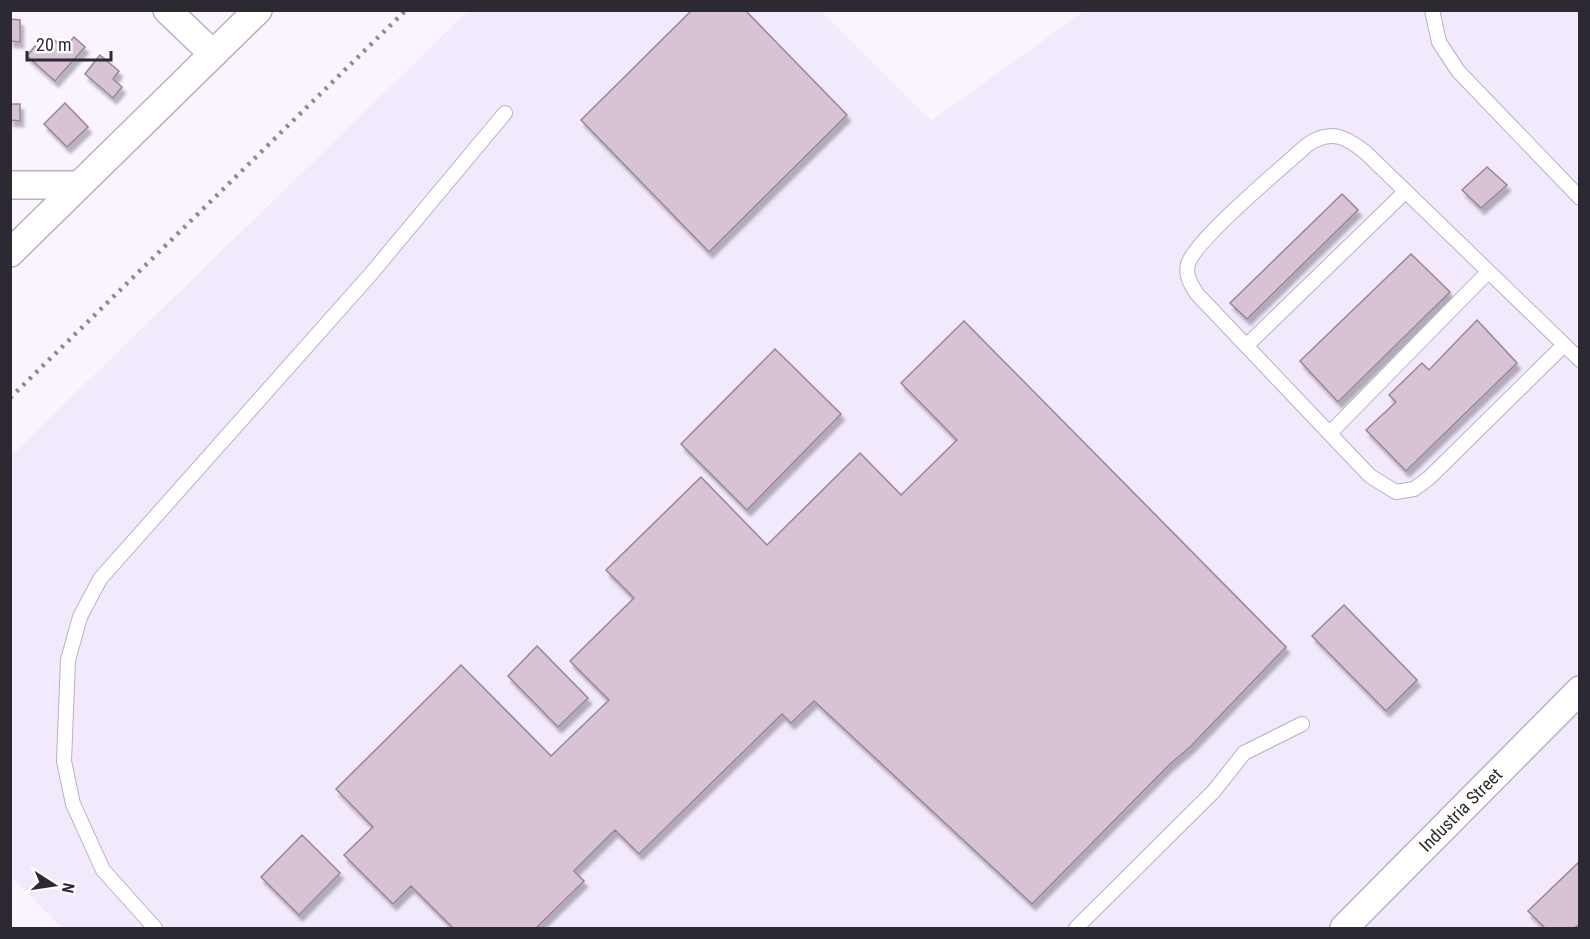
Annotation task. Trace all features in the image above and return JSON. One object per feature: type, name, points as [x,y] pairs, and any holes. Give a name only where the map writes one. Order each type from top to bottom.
[{"type":"street","points":[[167,10],[213,54]]},
{"type":"street","points":[[10,253],[258,10]]},
{"type":"street","points":[[10,185],[78,185]]},
{"type":"street","name":"Industria Street","points":[[1344,928],[1580,690]]},
{"type":"lane","points":[[1432,10],[1439,42],[1458,71],[1580,198]]},
{"type":"lane","points":[[155,928],[103,870],[73,804],[64,761],[65,706],[68,660],[80,617],[100,579],[370,275],[505,113]]},
{"type":"lane","points":[[1564,345],[1429,478],[1406,492],[1386,488],[1370,476],[1197,294],[1190,282],[1188,263],[1204,240],[1307,145],[1326,135],[1344,137],[1354,143],[1580,360]]},
{"type":"lane","points":[[1246,346],[1405,192]]},
{"type":"lane","points":[[1330,434],[1488,273]]},
{"type":"lane","points":[[1076,928],[1214,791],[1244,753],[1302,724]]},
{"type":"shaded area","points":[[468,11],[821,11],[931,121],[1084,11],[1579,11],[1579,928],[62,928],[11,876],[11,456]]},
{"type":"building","points":[[692,10],[745,10],[847,115],[709,252],[581,120]]},
{"type":"building","points":[[10,19],[20,20],[20,42],[10,41]]},
{"type":"building","points":[[74,37],[85,47],[55,81],[27,56],[35,46],[41,51],[52,38],[64,48]]},
{"type":"building","points":[[100,55],[119,71],[113,79],[122,87],[113,98],[85,74]]},
{"type":"building","points":[[65,103],[88,127],[67,147],[44,124]]},
{"type":"building","points":[[10,104],[20,104],[20,121],[10,120]]},
{"type":"building","points":[[1487,167],[1507,185],[1481,208],[1462,190]]},
{"type":"building","points":[[1342,194],[1358,210],[1247,319],[1230,303]]},
{"type":"building","points":[[1411,254],[1450,292],[1338,402],[1300,361]]},
{"type":"building","points":[[1477,320],[1517,363],[1406,471],[1366,430],[1396,402],[1389,395],[1422,363],[1429,370]]},
{"type":"building","points":[[964,321],[1286,647],[1190,747],[1169,765],[1032,904],[814,701],[791,723],[782,714],[639,854],[615,830],[574,871],[584,881],[536,928],[453,928],[411,886],[393,904],[344,855],[373,827],[336,789],[461,665],[551,756],[609,700],[570,661],[634,598],[606,570],[701,477],[767,545],[860,453],[901,495],[957,440],[901,383]]},
{"type":"building","points":[[775,349],[841,414],[747,510],[681,444]]},
{"type":"building","points":[[1344,605],[1417,680],[1386,711],[1312,636]]},
{"type":"building","points":[[537,646],[588,698],[558,727],[508,676]]},
{"type":"building","points":[[302,835],[340,873],[299,915],[261,877]]},
{"type":"building","points":[[1580,861],[1580,924],[1574,928],[1545,928],[1528,911]]},
{"type":"railway","points":[[10,398],[406,10]]}]
